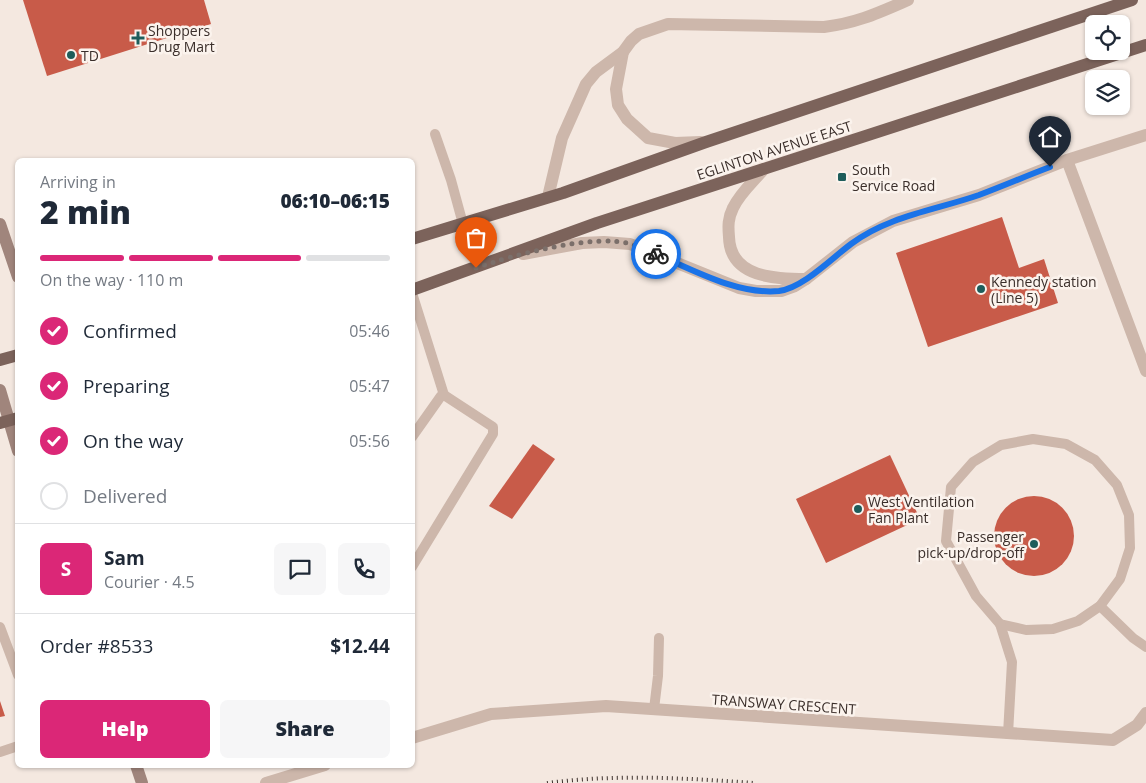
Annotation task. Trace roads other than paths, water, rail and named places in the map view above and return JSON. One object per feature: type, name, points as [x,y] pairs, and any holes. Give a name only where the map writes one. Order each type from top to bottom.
[{"type":"main road","name":"EGLINTON AVENUE EAST","points":[[415,238],[548,197],[706,142],[1132,0]]},
{"type":"main road","name":"EGLINTON AVENUE EAST","points":[[415,290],[597,224],[1146,45]]},
{"type":"main road","points":[[0,224],[15,268]]},
{"type":"main road","points":[[0,360],[15,356]]},
{"type":"main road","points":[[0,390],[15,441]]},
{"type":"main road","points":[[137,768],[142,783]]},
{"type":"street","points":[[548,197],[562,138],[586,84],[596,72],[623,52],[639,34],[668,24],[824,27],[860,20],[908,0]]},
{"type":"street","points":[[623,52],[616,89],[618,104],[627,118],[648,138],[675,143],[706,142]]},
{"type":"street","points":[[508,257],[582,242],[618,242],[630,244],[739,288],[756,291],[781,291],[795,286],[853,242],[893,221],[979,195],[1067,160],[1146,135]]},
{"type":"street","points":[[1067,160],[1146,371]]},
{"type":"street","points":[[764,169],[734,206],[729,219],[729,248],[742,265],[754,273],[769,277],[806,278]]},
{"type":"street","name":"TRANSWAY CRESCENT","points":[[415,737],[491,714],[606,706],[1113,740],[1141,725],[1146,713]]},
{"type":"street","points":[[266,783],[315,768]]},
{"type":"lane","points":[[434,134],[463,224]]},
{"type":"lane","points":[[415,301],[444,394],[493,427],[492,434],[415,562]]},
{"type":"lane","points":[[415,433],[444,394]]},
{"type":"lane","points":[[1000,624],[1026,630],[1053,629],[1078,620],[1100,606],[1120,580],[1130,548],[1129,515],[1117,485],[1095,460],[1066,444],[1033,439],[1001,445],[973,462],[951,487],[946,541],[976,596],[1000,624],[1012,662],[1008,734]]},
{"type":"lane","points":[[1100,606],[1146,647]]},
{"type":"lane","points":[[0,627],[15,667]]},
{"type":"lane","points":[[654,709],[658,676],[659,638]]},
{"type":"lane","points":[[0,752],[15,747]]},
{"type":"railway","points":[[547,783],[599,778],[677,778],[754,783]]},
{"type":"place","name":"Shoppers Drug Mart","points":[[138,38]]},
{"type":"place","name":"TD","points":[[71,55]]},
{"type":"place","name":"South Service Road","points":[[842,177]]},
{"type":"place","name":"Kennedy station (Line 5)","points":[[981,289]]},
{"type":"place","name":"West Ventilation Fan Plant","points":[[858,509]]},
{"type":"place","name":"Passenger pick-up/drop-off","points":[[1034,544]]}]
